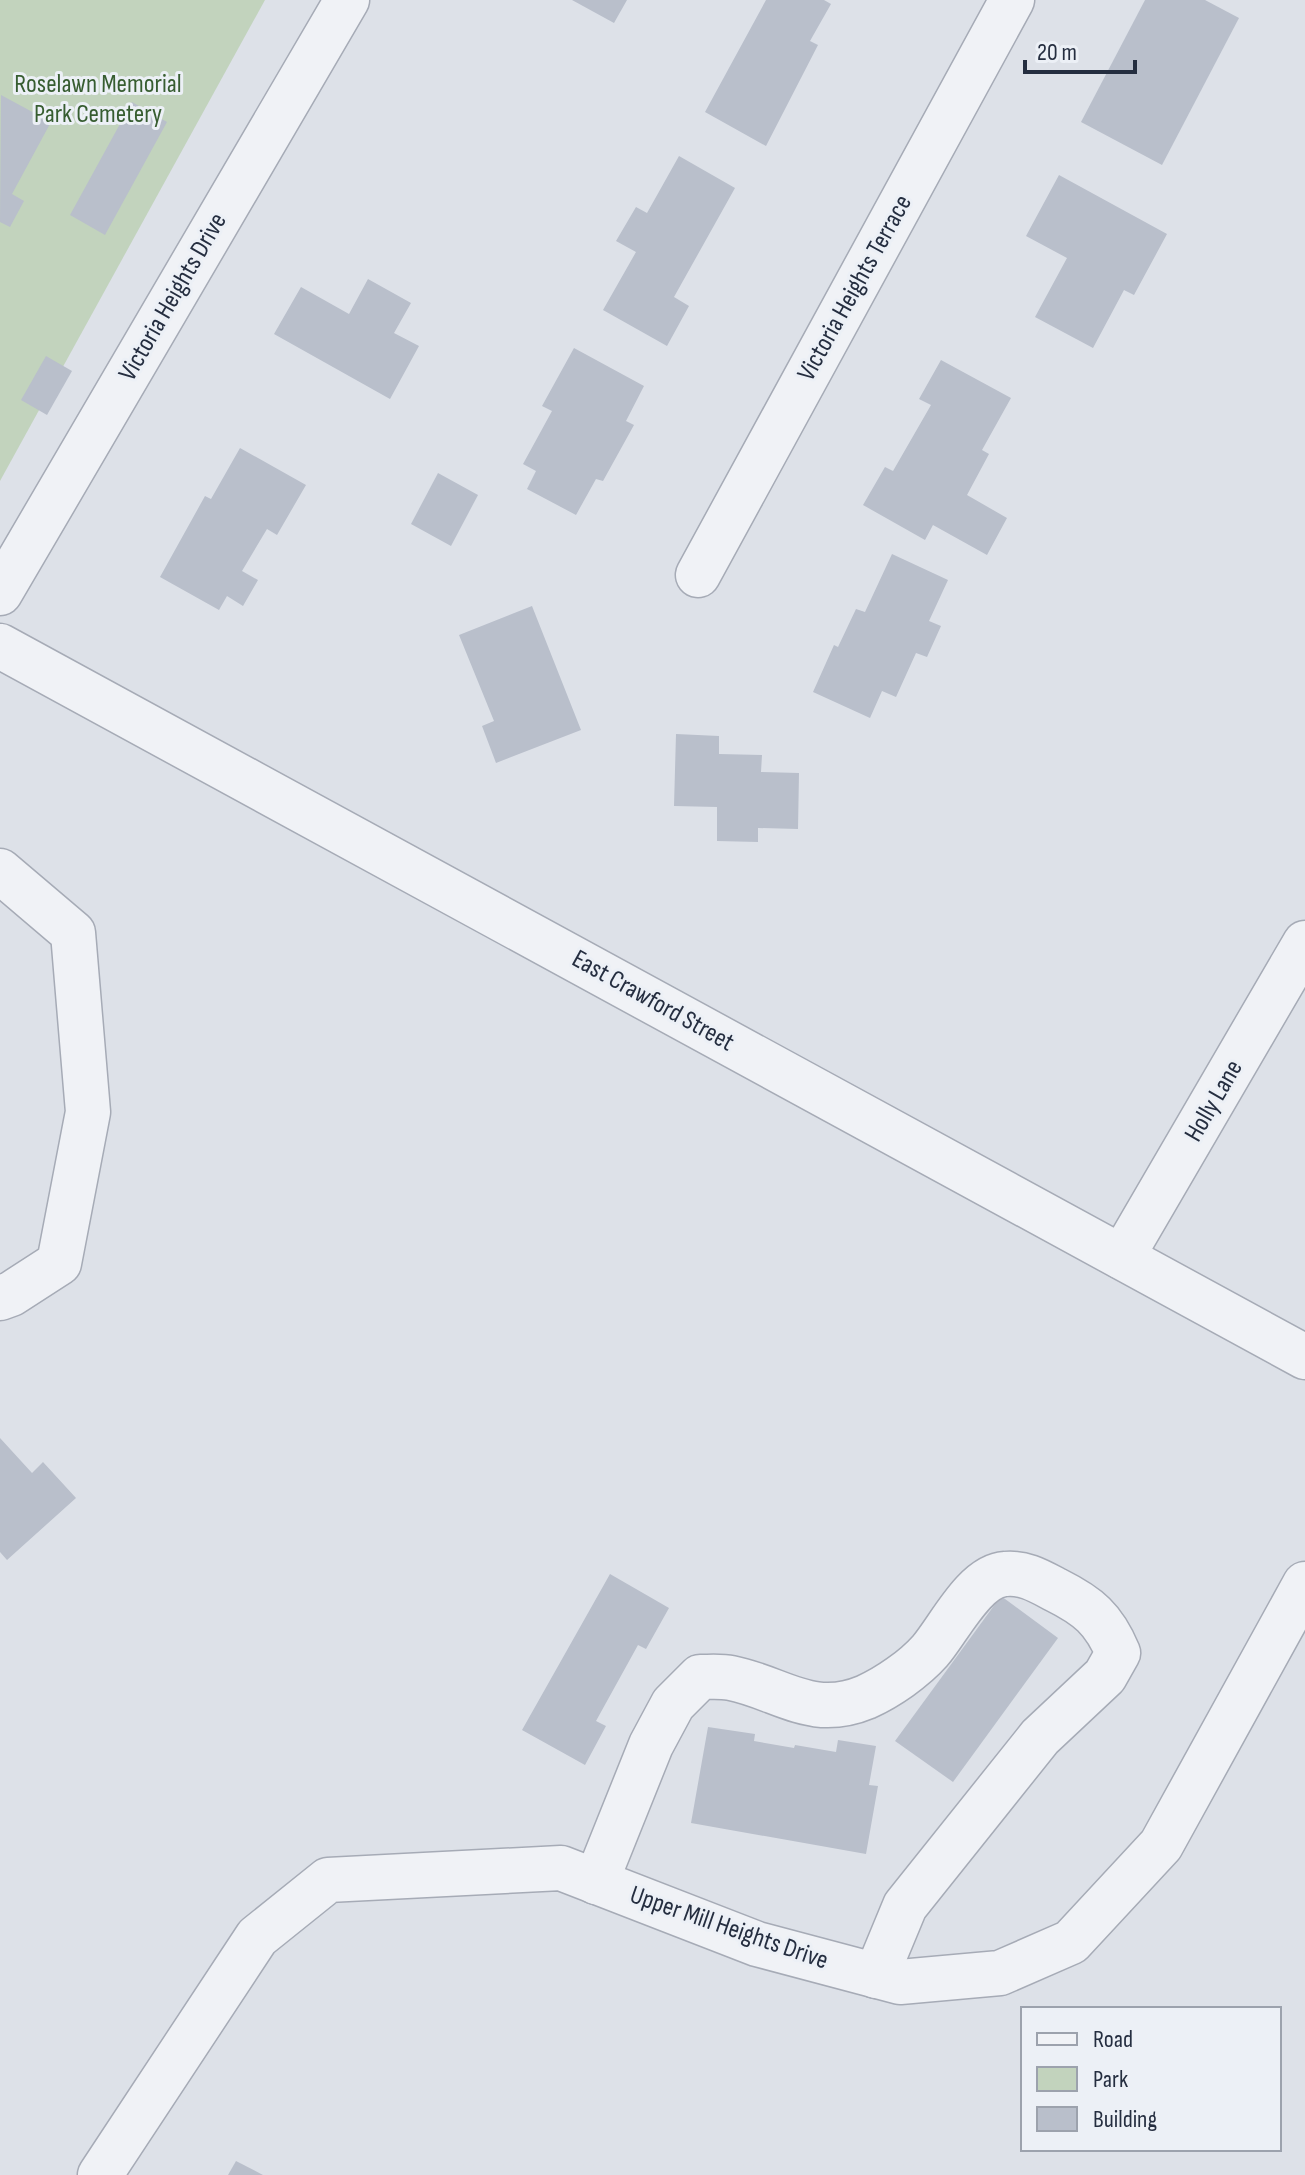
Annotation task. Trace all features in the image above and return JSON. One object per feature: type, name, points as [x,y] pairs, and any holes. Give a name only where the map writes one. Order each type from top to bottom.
[{"type":"street","name":"Victoria Heights Drive","points":[[0,593],[347,0]]},
{"type":"street","name":"Victoria Heights Terrace","points":[[698,575],[1012,0]]},
{"type":"street","name":"East Crawford Street","points":[[0,646],[1305,1357]]},
{"type":"street","points":[[0,871],[73,933],[88,1112],[59,1263],[0,1298]]},
{"type":"street","name":"Holly Lane","points":[[1122,1257],[1305,943]]},
{"type":"street","points":[[596,1882],[651,1745],[673,1704],[700,1677],[730,1678],[814,1706],[865,1697],[900,1677],[929,1652],[983,1582],[1002,1573],[1026,1575],[1096,1614],[1110,1632],[1118,1653],[1105,1676],[1040,1737],[905,1906],[876,1976]]},
{"type":"street","name":"Upper Mill Heights Drive","points":[[100,2175],[257,1937],[328,1880],[561,1868],[757,1944],[900,1982],[1000,1973],[1071,1942],[1161,1845],[1305,1584]]},
{"type":"green space","name":"Roselawn Memorial Park Cemetery","points":[[0,0],[265,0],[0,481]]},
{"type":"building","points":[[572,0],[627,0],[614,23]]},
{"type":"building","points":[[766,0],[824,0],[831,4],[810,41],[818,45],[766,146],[705,112]]},
{"type":"building","points":[[1145,0],[1205,0],[1239,18],[1162,165],[1081,122]]},
{"type":"building","points":[[1,95],[51,122],[12,194],[24,201],[10,227],[0,222]]},
{"type":"building","points":[[132,102],[167,122],[105,235],[70,215]]},
{"type":"building","points":[[679,156],[735,188],[674,297],[689,306],[667,346],[603,310],[636,252],[616,241],[636,207],[647,213]]},
{"type":"building","points":[[1059,175],[1167,234],[1134,295],[1124,290],[1093,348],[1035,317],[1067,258],[1026,236]]},
{"type":"building","points":[[368,279],[411,303],[394,333],[419,346],[390,399],[274,334],[301,287],[349,314]]},
{"type":"building","points":[[574,348],[644,386],[626,421],[634,425],[603,481],[596,479],[576,515],[527,489],[536,471],[523,464],[552,411],[542,406]]},
{"type":"building","points":[[46,356],[72,371],[47,415],[21,400]]},
{"type":"building","points":[[941,360],[1011,398],[982,450],[989,454],[967,495],[1007,518],[987,555],[933,525],[925,540],[863,505],[885,467],[893,471],[931,405],[919,399]]},
{"type":"building","points":[[240,448],[306,485],[277,535],[267,529],[242,571],[258,580],[243,606],[227,596],[219,610],[160,577],[205,496],[211,499]]},
{"type":"building","points":[[438,473],[478,495],[451,546],[411,524]]},
{"type":"building","points":[[892,554],[948,580],[929,621],[941,626],[927,657],[916,653],[896,697],[882,691],[870,718],[813,692],[834,645],[838,647],[856,609],[865,612]]},
{"type":"building","points":[[532,606],[581,730],[496,763],[482,726],[494,721],[459,635]]},
{"type":"building","points":[[676,734],[719,736],[719,754],[762,755],[761,772],[799,773],[798,829],[758,828],[758,842],[717,841],[717,807],[674,806]]},
{"type":"building","points":[[0,1438],[32,1473],[43,1462],[76,1498],[7,1560],[0,1552]]},
{"type":"building","points":[[610,1574],[669,1608],[646,1649],[638,1645],[596,1721],[606,1726],[585,1765],[522,1730]]},
{"type":"building","points":[[1001,1596],[1058,1638],[953,1782],[895,1741]]},
{"type":"building","points":[[708,1727],[755,1734],[754,1741],[794,1748],[795,1745],[836,1752],[838,1740],[876,1746],[869,1785],[878,1786],[866,1854],[691,1823]]},
{"type":"building","points":[[236,2161],[263,2175],[228,2175]]}]
